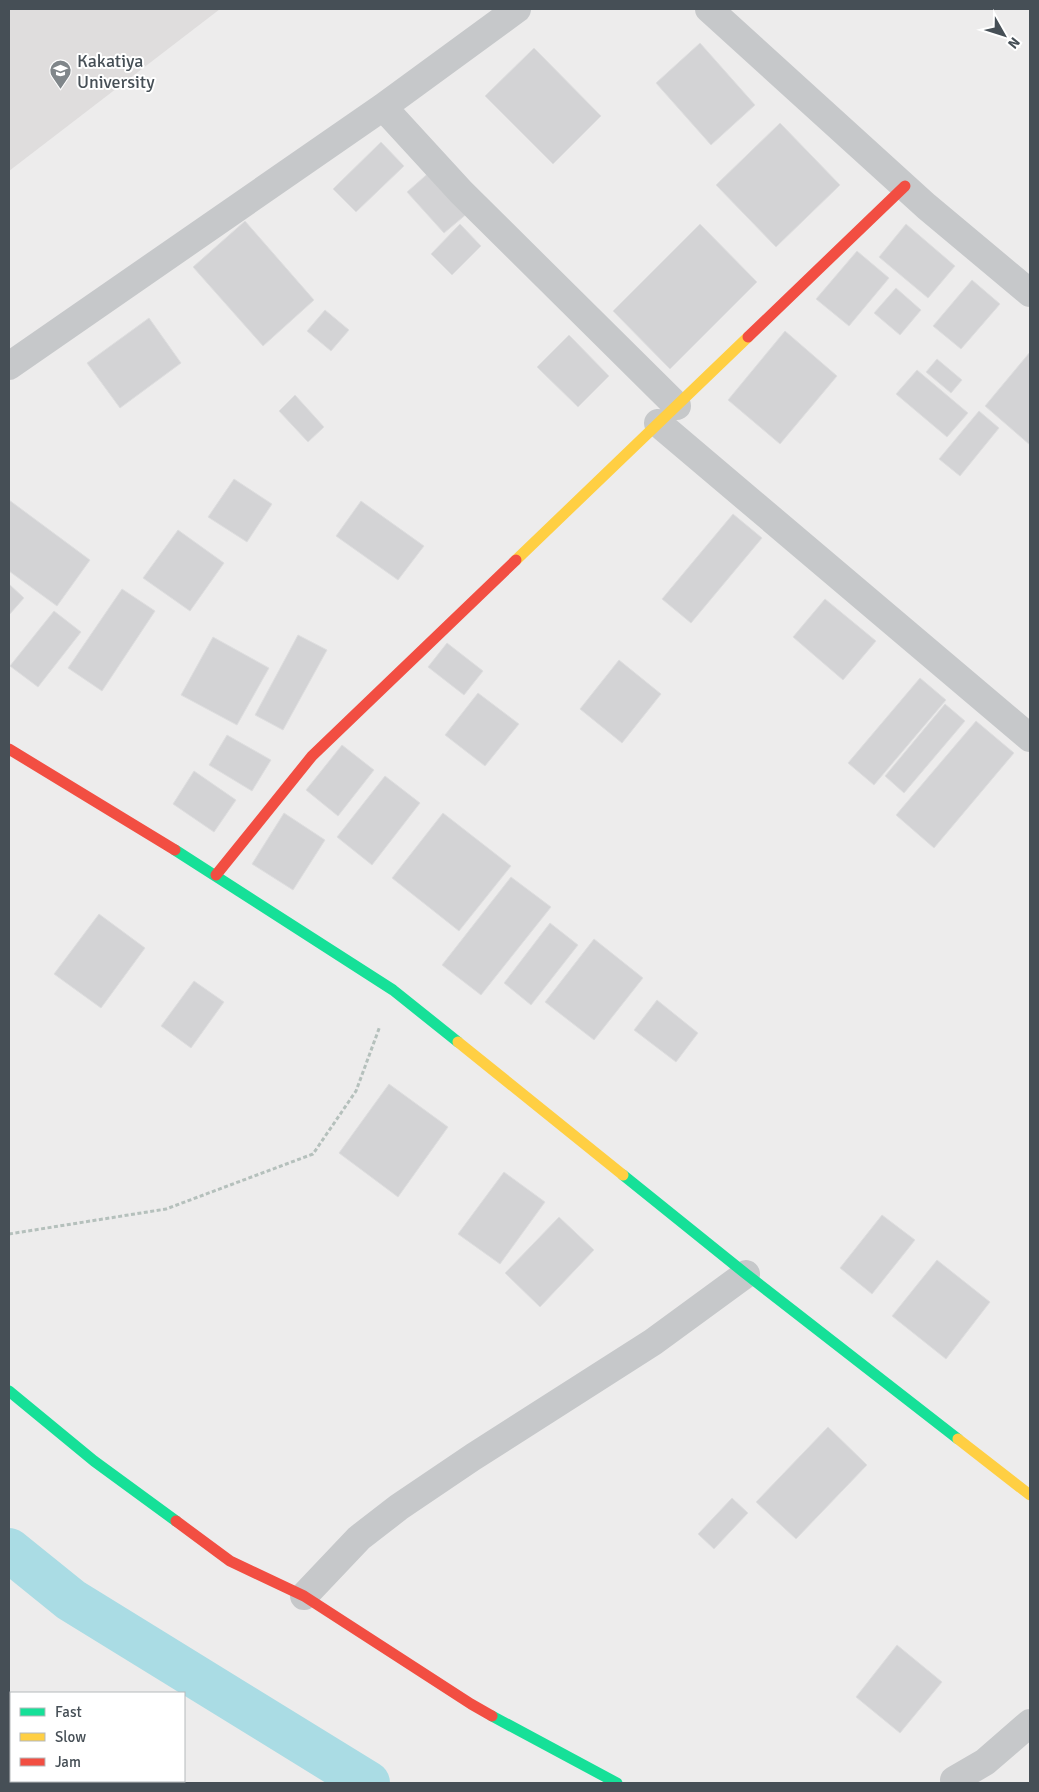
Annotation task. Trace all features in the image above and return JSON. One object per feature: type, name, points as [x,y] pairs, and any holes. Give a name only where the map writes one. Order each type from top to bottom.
[{"type":"street","points":[[9,366],[383,108],[517,9]]},
{"type":"street","points":[[710,9],[905,186],[1030,293]]},
{"type":"street","points":[[383,108],[667,414],[1030,738]]},
{"type":"street","points":[[216,875],[312,756],[905,186]]},
{"type":"street","points":[[9,750],[216,875],[393,990],[746,1274],[1030,1495]]},
{"type":"street","points":[[304,1596],[359,1538],[399,1507],[653,1342],[746,1274]]},
{"type":"street","points":[[9,1392],[94,1460],[230,1561],[304,1596],[471,1704],[617,1783]]},
{"type":"street","points":[[954,1780],[985,1762],[1030,1723]]},
{"type":"path","points":[[9,1234],[166,1209],[313,1154],[356,1091],[393,990]]},
{"type":"shaded area","name":"Kakatiya University","points":[[9,9],[220,9],[9,171]]},
{"type":"building","points":[[700,43],[755,105],[711,145],[656,83]]},
{"type":"building","points":[[534,48],[601,116],[553,164],[485,96]]},
{"type":"building","points":[[780,123],[840,185],[776,247],[716,185]]},
{"type":"building","points":[[381,142],[404,166],[356,212],[333,189]]},
{"type":"building","points":[[432,170],[469,212],[444,233],[407,192]]},
{"type":"building","points":[[245,221],[314,300],[263,346],[193,267]]},
{"type":"building","points":[[460,224],[481,246],[452,275],[431,254]]},
{"type":"building","points":[[700,224],[757,282],[670,369],[613,311]]},
{"type":"building","points":[[906,224],[955,266],[928,298],[879,257]]},
{"type":"building","points":[[857,251],[889,278],[849,326],[816,299]]},
{"type":"building","points":[[972,280],[1000,304],[961,349],[933,326]]},
{"type":"building","points":[[896,288],[921,310],[900,335],[874,313]]},
{"type":"building","points":[[325,310],[349,330],[331,351],[307,331]]},
{"type":"building","points":[[149,318],[181,363],[120,408],[87,363]]},
{"type":"building","points":[[785,331],[837,376],[780,444],[728,400]]},
{"type":"building","points":[[569,335],[609,376],[578,407],[537,367]]},
{"type":"building","points":[[1030,352],[1030,445],[985,406]]},
{"type":"building","points":[[937,359],[962,380],[951,393],[926,372]]},
{"type":"building","points":[[917,370],[968,413],[947,437],[896,394]]},
{"type":"building","points":[[295,395],[324,427],[308,442],[279,411]]},
{"type":"building","points":[[979,411],[999,428],[960,476],[939,459]]},
{"type":"building","points":[[234,479],[272,504],[247,542],[208,517]]},
{"type":"building","points":[[9,500],[90,560],[57,606],[9,571]]},
{"type":"building","points":[[361,501],[424,546],[398,580],[336,536]]},
{"type":"building","points":[[733,514],[762,538],[691,623],[662,599]]},
{"type":"building","points":[[178,530],[224,563],[190,611],[143,578]]},
{"type":"building","points":[[9,584],[24,598],[9,615]]},
{"type":"building","points":[[122,589],[155,611],[102,691],[68,668]]},
{"type":"building","points":[[825,599],[876,641],[843,680],[793,637]]},
{"type":"building","points":[[54,611],[81,632],[38,687],[10,666]]},
{"type":"building","points":[[298,635],[327,650],[283,730],[255,715]]},
{"type":"building","points":[[213,637],[269,668],[237,725],[181,695]]},
{"type":"building","points":[[447,643],[483,671],[464,695],[428,667]]},
{"type":"building","points":[[619,660],[661,694],[622,743],[580,709]]},
{"type":"building","points":[[920,678],[946,700],[874,785],[848,763]]},
{"type":"building","points":[[478,693],[519,724],[485,766],[445,735]]},
{"type":"building","points":[[945,704],[965,721],[904,793],[885,776]]},
{"type":"building","points":[[976,721],[1014,753],[934,848],[896,815]]},
{"type":"building","points":[[227,735],[271,760],[252,791],[209,765]]},
{"type":"building","points":[[342,745],[374,770],[338,816],[306,790]]},
{"type":"building","points":[[194,771],[236,800],[214,832],[173,804]]},
{"type":"building","points":[[385,776],[420,803],[372,865],[337,837]]},
{"type":"building","points":[[284,813],[325,840],[293,890],[252,864]]},
{"type":"building","points":[[443,813],[511,866],[459,931],[392,878]]},
{"type":"building","points":[[511,877],[551,907],[481,995],[442,965]]},
{"type":"building","points":[[99,914],[145,948],[101,1008],[54,974]]},
{"type":"building","points":[[550,923],[578,945],[531,1005],[504,983]]},
{"type":"building","points":[[594,939],[643,978],[594,1040],[545,1002]]},
{"type":"building","points":[[194,981],[224,1002],[191,1048],[161,1026]]},
{"type":"building","points":[[657,1000],[698,1033],[676,1062],[634,1030]]},
{"type":"building","points":[[389,1084],[448,1127],[398,1197],[339,1153]]},
{"type":"building","points":[[504,1172],[545,1202],[500,1264],[458,1234]]},
{"type":"building","points":[[882,1215],[915,1240],[872,1294],[840,1268]]},
{"type":"building","points":[[559,1217],[594,1250],[540,1307],[505,1273]]},
{"type":"building","points":[[937,1260],[990,1302],[946,1359],[892,1316]]},
{"type":"building","points":[[828,1427],[867,1465],[796,1539],[756,1502]]},
{"type":"building","points":[[732,1498],[748,1513],[714,1549],[698,1534]]},
{"type":"building","points":[[897,1645],[942,1682],[900,1733],[856,1697]]},
{"type":"waterway","points":[[9,1550],[71,1600],[368,1783]]},
{"type":"traffic: fast","points":[[175,850],[393,990],[458,1042]]},
{"type":"traffic: fast","points":[[623,1175],[746,1274],[958,1439]]},
{"type":"traffic: fast","points":[[9,1391],[94,1461],[176,1521]]},
{"type":"traffic: fast","points":[[492,1716],[617,1783]]},
{"type":"traffic: slow","points":[[516,560],[748,337]]},
{"type":"traffic: slow","points":[[458,1042],[623,1175]]},
{"type":"traffic: slow","points":[[958,1439],[1030,1495]]},
{"type":"traffic: jam","points":[[748,337],[905,186]]},
{"type":"traffic: jam","points":[[216,875],[312,756],[516,560]]},
{"type":"traffic: jam","points":[[9,749],[175,850]]},
{"type":"traffic: jam","points":[[176,1521],[230,1561],[304,1596],[492,1716]]},
{"type":"place","name":"Kakatiya University","points":[[61,90]]}]
